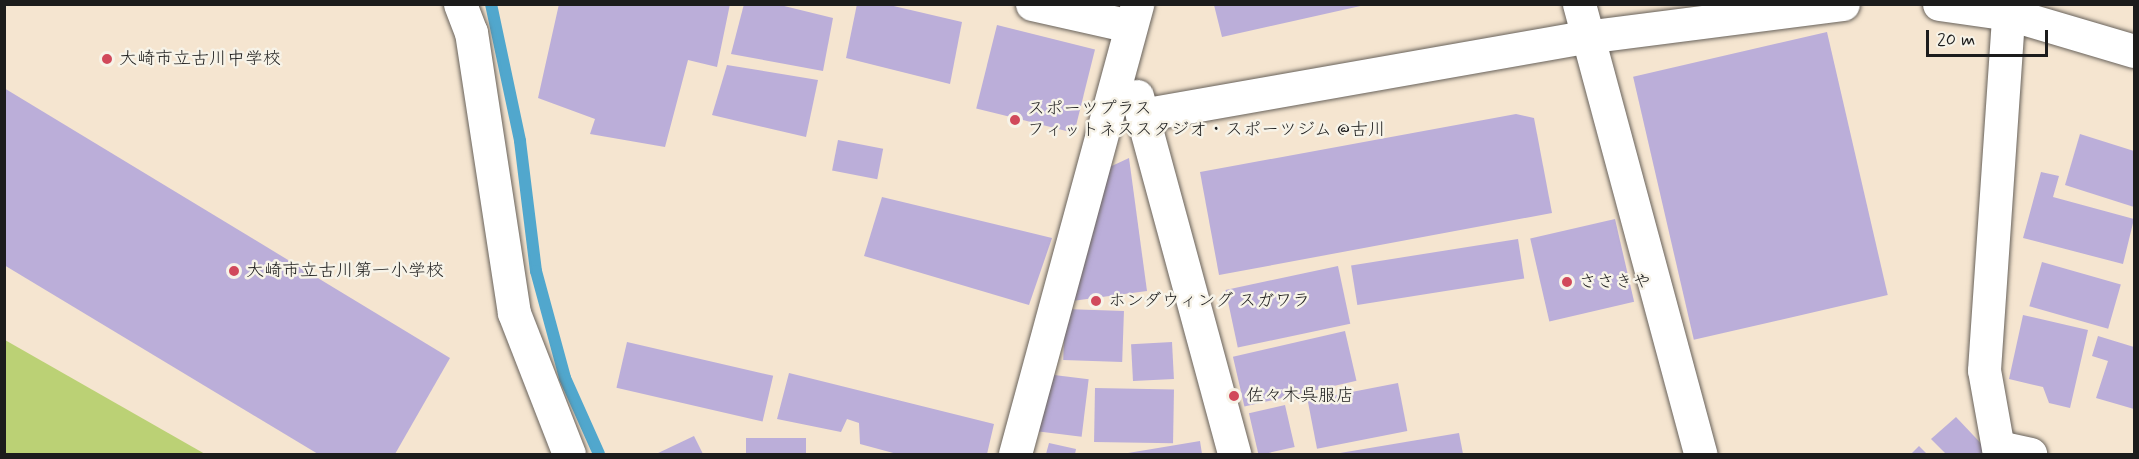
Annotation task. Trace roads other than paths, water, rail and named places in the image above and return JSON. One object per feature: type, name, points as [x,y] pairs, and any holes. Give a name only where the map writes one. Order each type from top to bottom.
[{"type":"street","points":[[460,4],[471,32],[514,313],[569,454]]},
{"type":"street","points":[[1032,4],[1123,21]]},
{"type":"street","points":[[1579,4],[1585,37],[1700,454]]},
{"type":"street","points":[[1142,116],[1585,37],[1843,4]]},
{"type":"street","points":[[1939,4],[2009,9],[2134,51]]},
{"type":"street","points":[[2009,9],[1984,370],[1999,451],[2030,454]]},
{"type":"street","points":[[1123,21],[1142,116],[1234,454]]},
{"type":"street","points":[[1015,454],[1123,21]]},
{"type":"waterway","points":[[491,4],[520,141],[536,271],[565,378],[599,454]]},
{"type":"place","name":"大崎市立古川中学校","points":[[107,59]]},
{"type":"place","name":"スポーツプラス フィットネススタジオ・スポーツジム @古川","points":[[1015,120]]},
{"type":"place","name":"大崎市立古川第一小学校","points":[[234,271]]},
{"type":"place","name":"ささきや","points":[[1567,282]]},
{"type":"place","name":"ホンダウィング スガワラ","points":[[1096,301]]},
{"type":"place","name":"佐々木呉服店","points":[[1234,396]]}]
